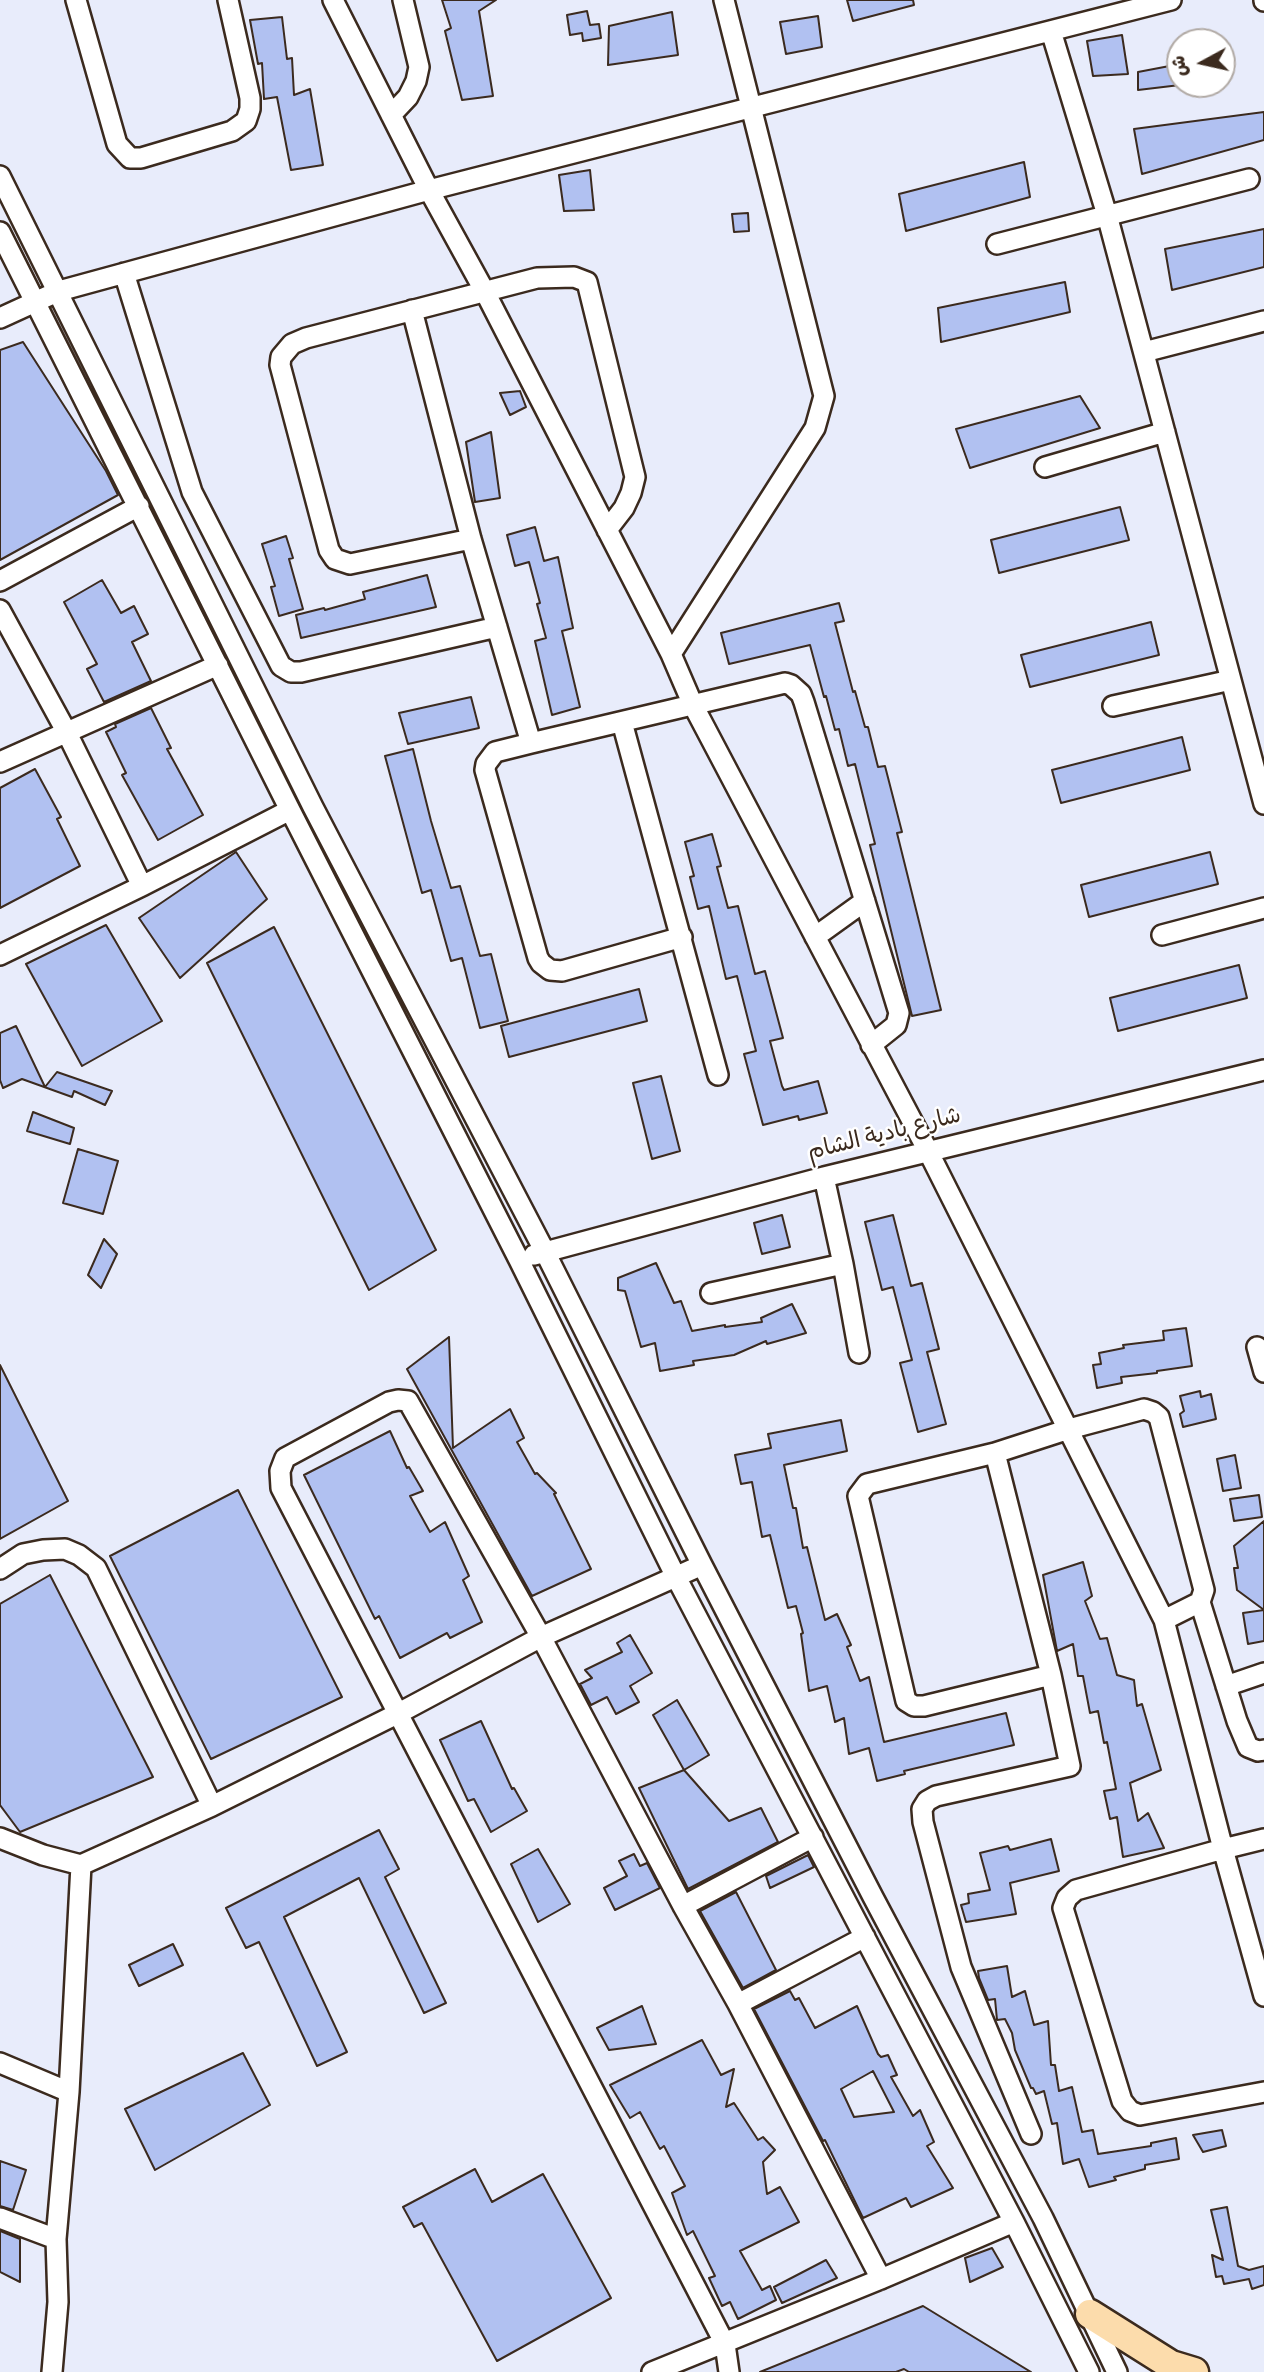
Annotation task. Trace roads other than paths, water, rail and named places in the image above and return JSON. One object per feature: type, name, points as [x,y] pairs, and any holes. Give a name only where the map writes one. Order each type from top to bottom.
[{"type":"highway","points":[[1090,2314],[1171,2365],[1194,2372]]},
{"type":"street","points":[[76,0],[117,144],[130,158],[141,158],[232,131],[246,121],[250,98],[228,0]]},
{"type":"street","points":[[334,0],[429,190],[485,292],[671,654],[693,705],[928,1151],[1164,1620],[1264,1996]]},
{"type":"street","points":[[391,115],[408,97],[419,67],[403,0]]},
{"type":"street","points":[[671,654],[815,428],[824,396],[724,0]]},
{"type":"street","points":[[0,318],[59,291],[429,190],[1171,0]]},
{"type":"street","points":[[1051,31],[1107,215],[1264,804]]},
{"type":"street","points":[[0,176],[313,807],[545,1252],[866,1884],[1043,2218],[1117,2372]]},
{"type":"street","points":[[997,244],[1249,179]]},
{"type":"street","points":[[0,232],[676,1577],[1014,2222],[1089,2372]]},
{"type":"street","points":[[124,273],[192,492],[281,666],[291,672],[301,672],[497,627]]},
{"type":"street","points":[[471,540],[350,564],[335,559],[329,550],[282,373],[281,358],[292,344],[306,338],[537,278],[574,277],[587,282],[635,477],[624,508],[607,530]]},
{"type":"street","points":[[412,310],[471,540],[530,743]]},
{"type":"street","points":[[1144,352],[1264,321]]},
{"type":"street","points":[[1045,467],[1165,432]]},
{"type":"street","points":[[0,581],[139,506]]},
{"type":"street","points":[[1,616],[66,731],[142,886]]},
{"type":"street","points":[[0,762],[218,665]]},
{"type":"street","points":[[1113,706],[1231,680]]},
{"type":"street","points":[[682,937],[562,971],[550,970],[541,963],[485,770],[486,764],[495,752],[785,683],[801,694],[899,1013],[896,1025],[871,1045]]},
{"type":"street","points":[[622,722],[719,1075]]},
{"type":"street","points":[[0,955],[290,810]]},
{"type":"street","points":[[815,937],[865,901]]},
{"type":"street","points":[[1162,935],[1264,908]]},
{"type":"street","points":[[399,1023],[420,1011]]},
{"type":"street","name":"شارع بادية الشام","points":[[519,1260],[824,1177],[1264,1070]]},
{"type":"street","points":[[824,1177],[859,1353]]},
{"type":"street","points":[[711,1293],[843,1264]]},
{"type":"street","points":[[1257,1346],[1264,1372]]},
{"type":"street","points":[[729,2372],[725,2344],[281,1488],[280,1471],[285,1458],[380,1407],[398,1400],[408,1401],[541,1637],[683,1906],[738,2004],[881,2279]]},
{"type":"street","points":[[1051,1675],[924,1706],[914,1706],[906,1702],[858,1496],[867,1484],[995,1453],[1144,1409],[1158,1416],[1204,1590],[1200,1602],[1226,1686],[1248,1747],[1264,1750]]},
{"type":"street","points":[[995,1453],[1051,1675],[1070,1766],[936,1796],[927,1801],[922,1809],[923,1822],[961,1967],[1031,2134]]},
{"type":"street","points":[[0,1569],[23,1554],[65,1549],[79,1555],[96,1568],[212,1806]]},
{"type":"street","points":[[0,1838],[43,1855],[81,1865],[212,1806],[399,1713],[541,1637],[702,1565]]},
{"type":"street","points":[[1164,1620],[1200,1602]]},
{"type":"street","points":[[1226,1686],[1264,1673]]},
{"type":"street","points":[[683,1906],[813,1838]]},
{"type":"street","points":[[1264,1839],[1076,1890],[1067,1898],[1063,1908],[1122,2101],[1130,2111],[1140,2115],[1264,2092]]},
{"type":"street","points":[[52,2372],[58,2302],[56,2239],[69,2092],[81,1865]]},
{"type":"street","points":[[738,2004],[865,1937]]},
{"type":"street","points":[[0,2063],[69,2092]]},
{"type":"street","points":[[0,2218],[56,2239]]},
{"type":"street","points":[[652,2372],[1014,2222]]}]
